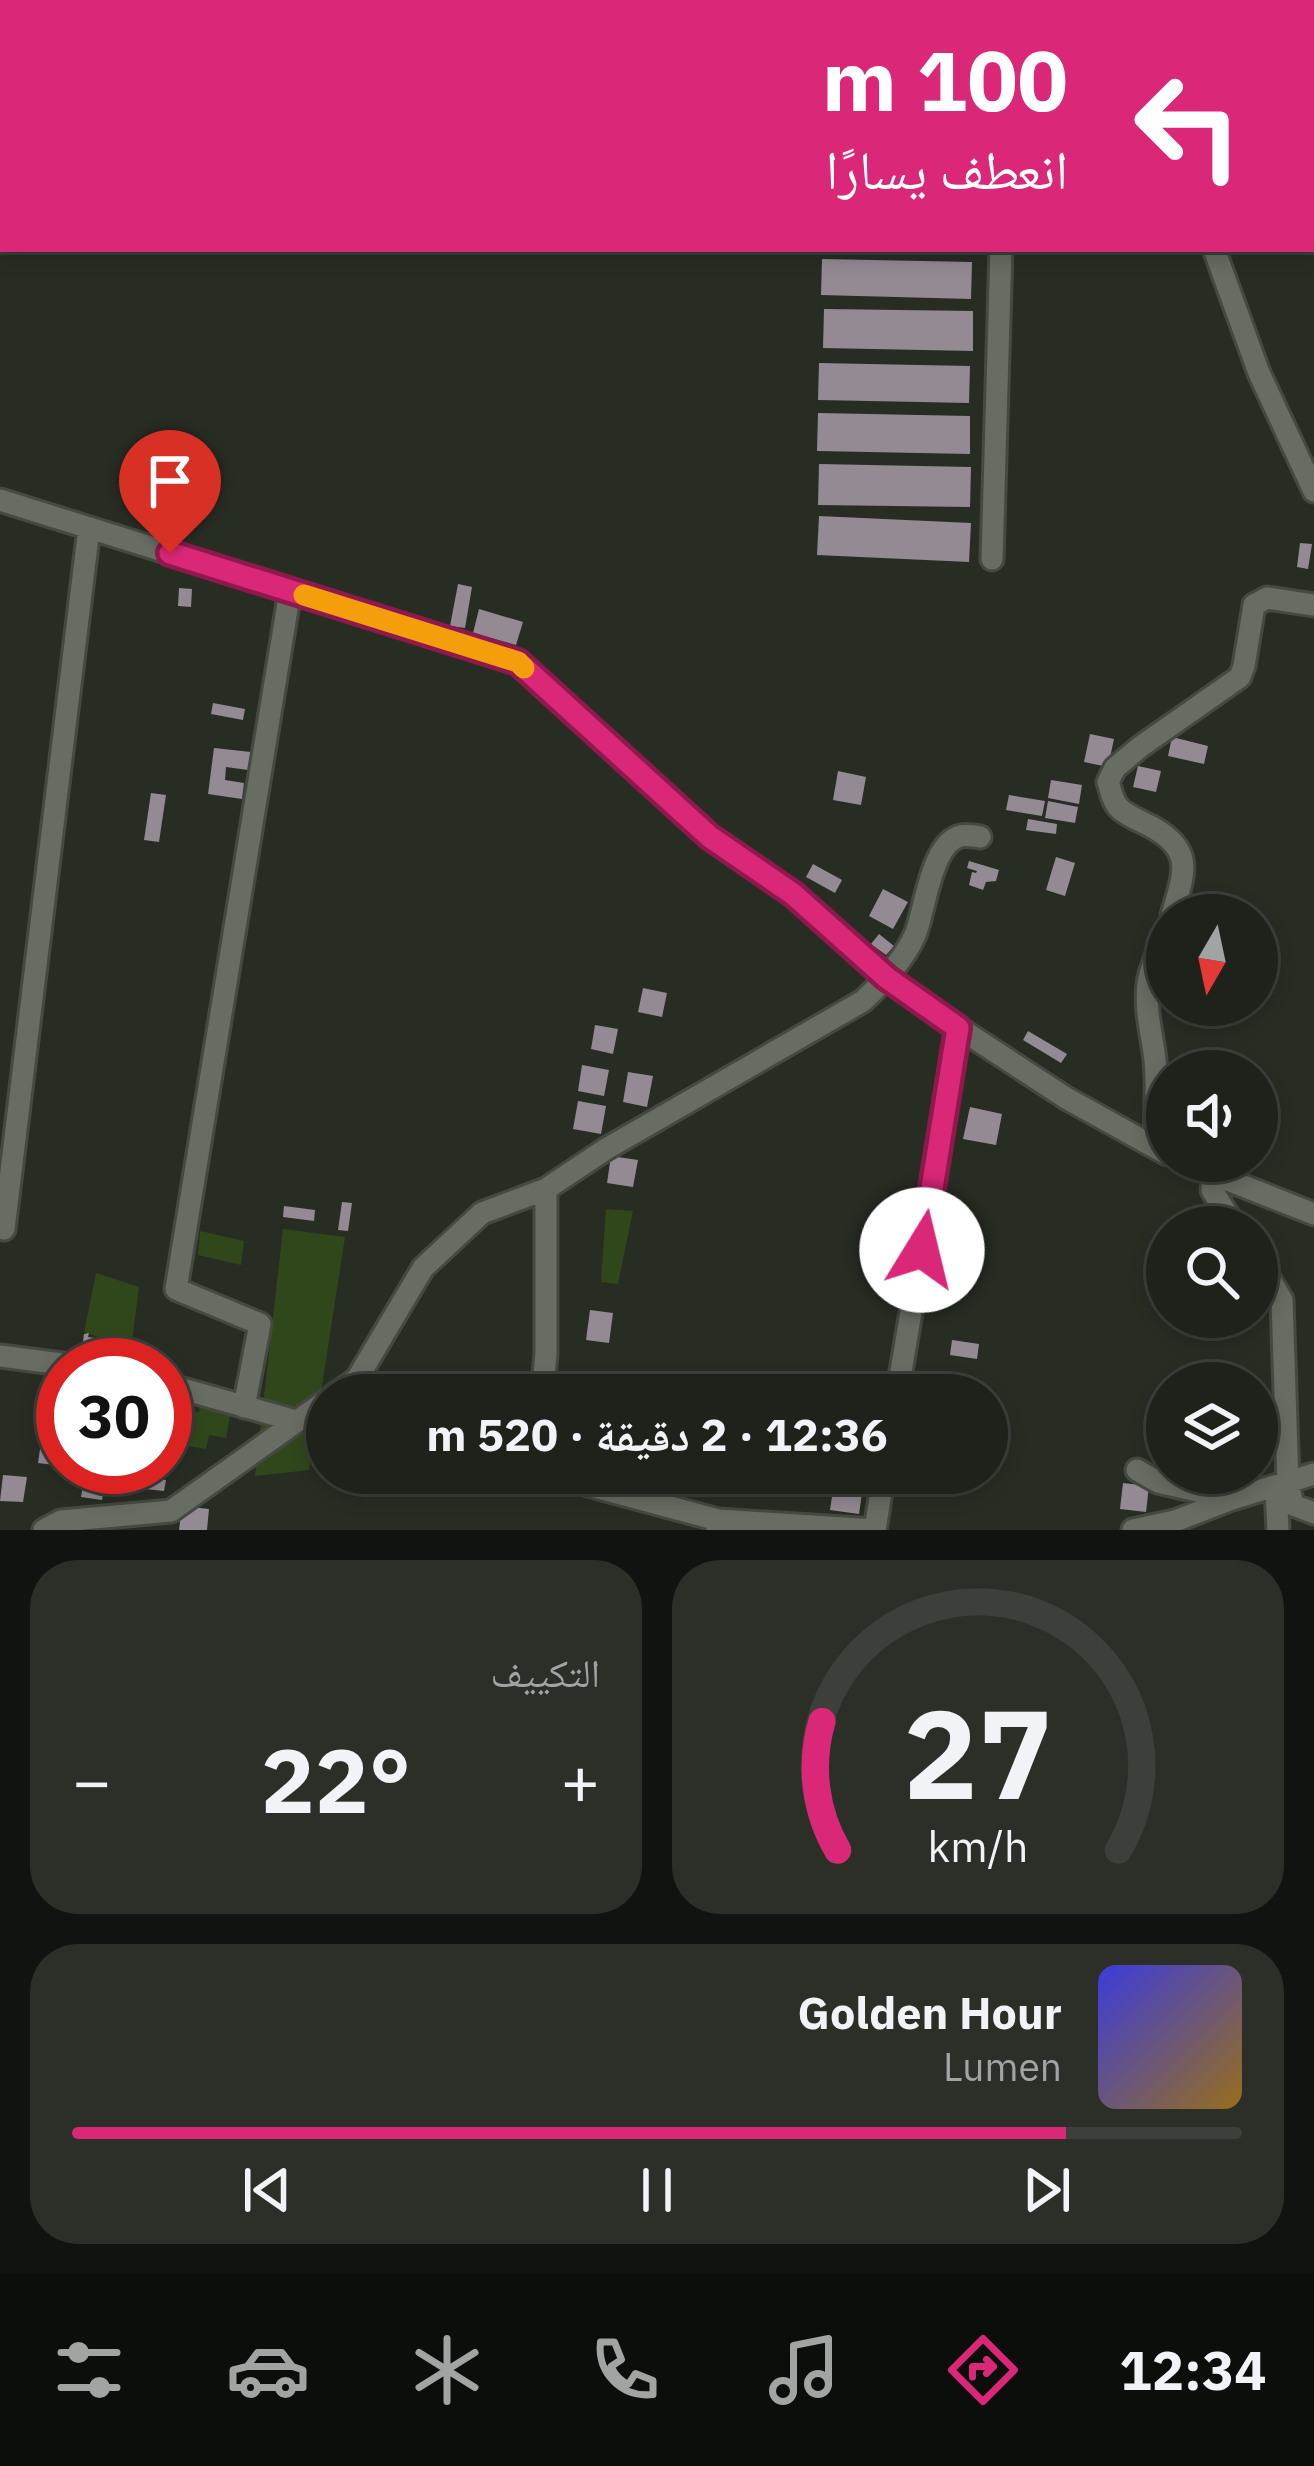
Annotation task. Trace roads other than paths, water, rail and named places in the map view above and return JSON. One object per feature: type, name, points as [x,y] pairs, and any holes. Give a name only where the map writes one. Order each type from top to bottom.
[{"type":"street","points":[[992,559],[1001,252]]},
{"type":"street","points":[[1215,252],[1259,373],[1312,484]]},
{"type":"street","points":[[0,500],[518,662],[710,837],[793,894],[887,978],[1066,1098],[1146,1143]]},
{"type":"street","points":[[4,1229],[89,528]]},
{"type":"street","points":[[244,1407],[260,1324],[176,1289],[290,591]]},
{"type":"street","points":[[1177,894],[1182,854],[1173,839],[1121,810],[1108,782],[1115,768],[1140,747],[1240,676],[1254,605],[1267,598],[1314,605]]},
{"type":"street","points":[[361,1374],[423,1268],[482,1214],[546,1189],[606,1149],[863,1001],[887,978],[915,934],[940,854],[949,841],[980,837]]},
{"type":"street","points":[[900,1374],[958,1028]]},
{"type":"street","points":[[1230,1182],[1314,1214]]},
{"type":"street","points":[[544,1374],[546,1189]]},
{"type":"street","points":[[1278,1293],[1282,1300],[1278,1530]]},
{"type":"street","points":[[0,1356],[36,1361]]},
{"type":"street","points":[[192,1392],[296,1421]]},
{"type":"street","points":[[44,1530],[61,1521],[171,1511],[306,1414]]},
{"type":"street","points":[[1137,1470],[1158,1482],[1232,1499]]},
{"type":"street","points":[[1133,1530],[1174,1526],[1232,1499],[1314,1474]]},
{"type":"street","points":[[1282,1485],[1293,1505],[1314,1513]]},
{"type":"street","points":[[613,1494],[717,1525],[875,1529],[881,1494]]},
{"type":"street","points":[[1209,1530],[1232,1499]]}]
